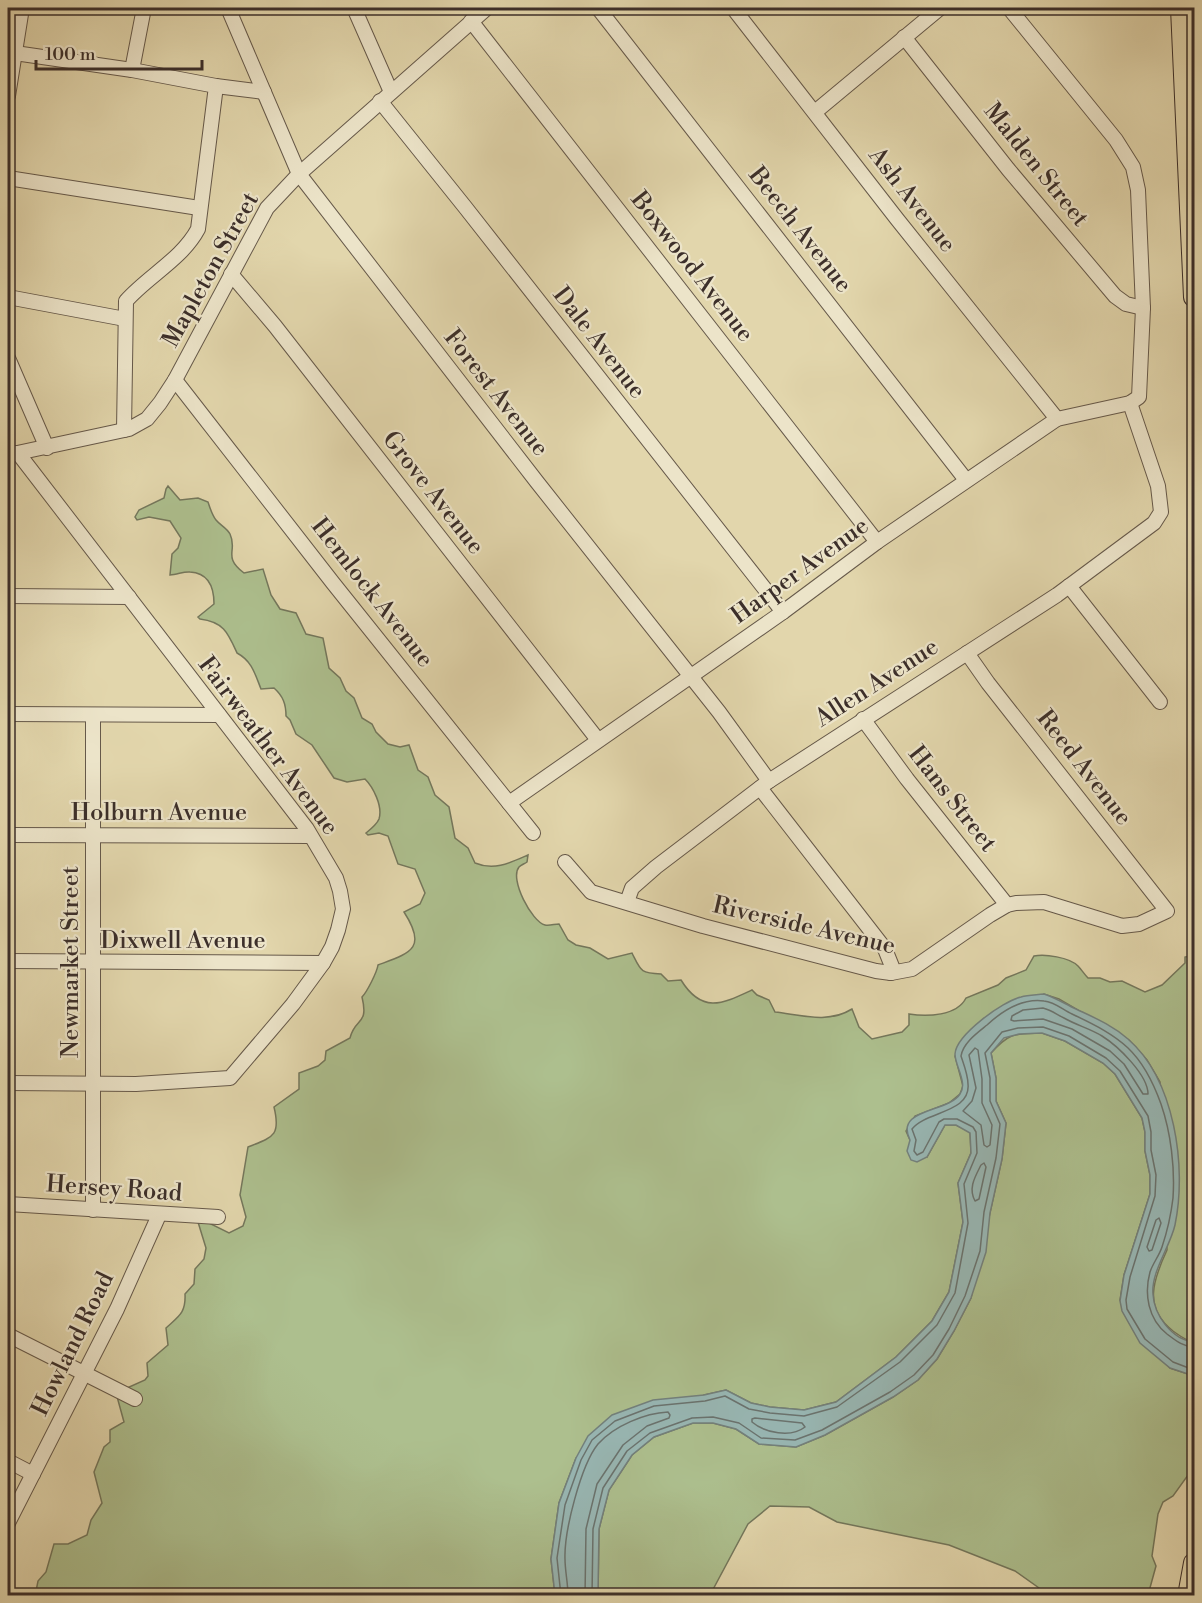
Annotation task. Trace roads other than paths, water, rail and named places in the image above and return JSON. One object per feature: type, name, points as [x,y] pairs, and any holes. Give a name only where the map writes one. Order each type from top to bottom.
[{"type":"highway","points":[[1181,8],[1194,297]]},
{"type":"highway","points":[[1188,1596],[1194,1563]]},
{"type":"street","points":[[8,96],[11,52],[22,8]]},
{"type":"street","points":[[132,70],[144,8]]},
{"type":"street","name":"Forest Avenue","points":[[228,8],[299,174],[537,482],[691,676],[765,785],[885,949],[893,969],[891,973]]},
{"type":"street","points":[[354,8],[391,92]]},
{"type":"street","name":"Mapleton Street","points":[[13,454],[124,430],[139,425],[147,419],[175,380],[267,208],[299,174],[487,8]]},
{"type":"street","name":"Beech Avenue","points":[[598,8],[966,480]]},
{"type":"street","name":"Ash Avenue","points":[[733,8],[897,219],[1057,419]]},
{"type":"street","points":[[816,112],[940,8]]},
{"type":"street","points":[[1009,8],[1116,140],[1133,167],[1138,190],[1143,308],[1139,397],[1130,403]]},
{"type":"street","name":"Boxwood Avenue","points":[[471,21],[877,542]]},
{"type":"street","name":"Malden Street","points":[[904,37],[1008,169],[1115,296],[1126,304],[1143,308]]},
{"type":"street","points":[[11,52],[264,92]]},
{"type":"street","points":[[124,430],[126,301],[192,240],[198,229],[216,86]]},
{"type":"street","name":"Dale Avenue","points":[[380,101],[783,612]]},
{"type":"street","points":[[8,178],[199,208]]},
{"type":"street","name":"Grove Avenue","points":[[231,274],[275,326],[598,740]]},
{"type":"street","points":[[8,297],[125,319]]},
{"type":"street","points":[[8,358],[46,448]]},
{"type":"street","name":"Hemlock Avenue","points":[[175,380],[333,583],[533,833]]},
{"type":"street","name":"Harper Avenue","points":[[509,803],[783,612],[877,542],[1057,419],[1130,403]]},
{"type":"street","name":"Allen Avenue","points":[[627,903],[632,888],[656,867],[765,785],[1069,586],[1154,523],[1161,512],[1158,486],[1130,403]]},
{"type":"street","name":"Fairweather Avenue","points":[[13,454],[129,597],[307,829],[336,878],[343,909],[332,946],[323,963],[293,1004],[230,1077],[136,1084],[93,1083]]},
{"type":"street","points":[[1069,586],[1160,702]]},
{"type":"street","points":[[8,596],[129,597]]},
{"type":"street","name":"Reed Avenue","points":[[967,653],[1167,911]]},
{"type":"street","points":[[8,714],[219,715]]},
{"type":"street","name":"Newmarket Street","points":[[93,714],[93,1210]]},
{"type":"street","name":"Hans Street","points":[[863,719],[907,779],[1007,905]]},
{"type":"street","name":"Holburn Avenue","points":[[8,835],[310,836]]},
{"type":"street","name":"Riverside Avenue","points":[[565,862],[591,892],[703,926],[891,973],[912,969],[1007,905],[1044,902],[1122,926],[1139,924],[1167,911]]},
{"type":"street","name":"Dixwell Avenue","points":[[8,961],[323,963]]},
{"type":"street","points":[[8,1083],[93,1083]]},
{"type":"street","name":"Hersey Road","points":[[8,1204],[218,1217]]},
{"type":"street","name":"Howland Road","points":[[8,1523],[117,1310],[159,1215]]},
{"type":"street","points":[[8,1335],[135,1399]]},
{"type":"street","points":[[8,1461],[33,1474]]},
{"type":"water","points":[[1044,994],[1103,1022],[1128,1039],[1144,1056],[1157,1077],[1167,1101],[1178,1151],[1178,1202],[1173,1233],[1155,1277],[1153,1294],[1157,1310],[1166,1325],[1178,1337],[1194,1342],[1194,1376],[1170,1368],[1140,1343],[1122,1311],[1120,1301],[1124,1275],[1150,1194],[1150,1175],[1142,1118],[1115,1074],[1103,1063],[1065,1041],[1042,1033],[1019,1034],[1004,1038],[991,1053],[996,1078],[996,1101],[1006,1123],[1002,1159],[990,1213],[986,1252],[971,1298],[937,1359],[918,1380],[893,1397],[825,1435],[796,1447],[759,1444],[736,1429],[713,1423],[693,1423],[654,1437],[632,1455],[609,1490],[599,1529],[598,1595],[555,1595],[551,1559],[559,1503],[576,1458],[588,1436],[612,1415],[653,1400],[704,1395],[726,1390],[751,1403],[770,1407],[804,1410],[836,1402],[896,1357],[932,1321],[949,1292],[963,1222],[958,1183],[971,1153],[970,1133],[956,1125],[945,1125],[927,1157],[917,1162],[911,1160],[907,1151],[910,1140],[907,1130],[909,1122],[924,1112],[945,1105],[960,1094],[963,1085],[955,1054],[957,1046],[972,1029],[992,1012],[1013,1000],[1024,996]]}]
